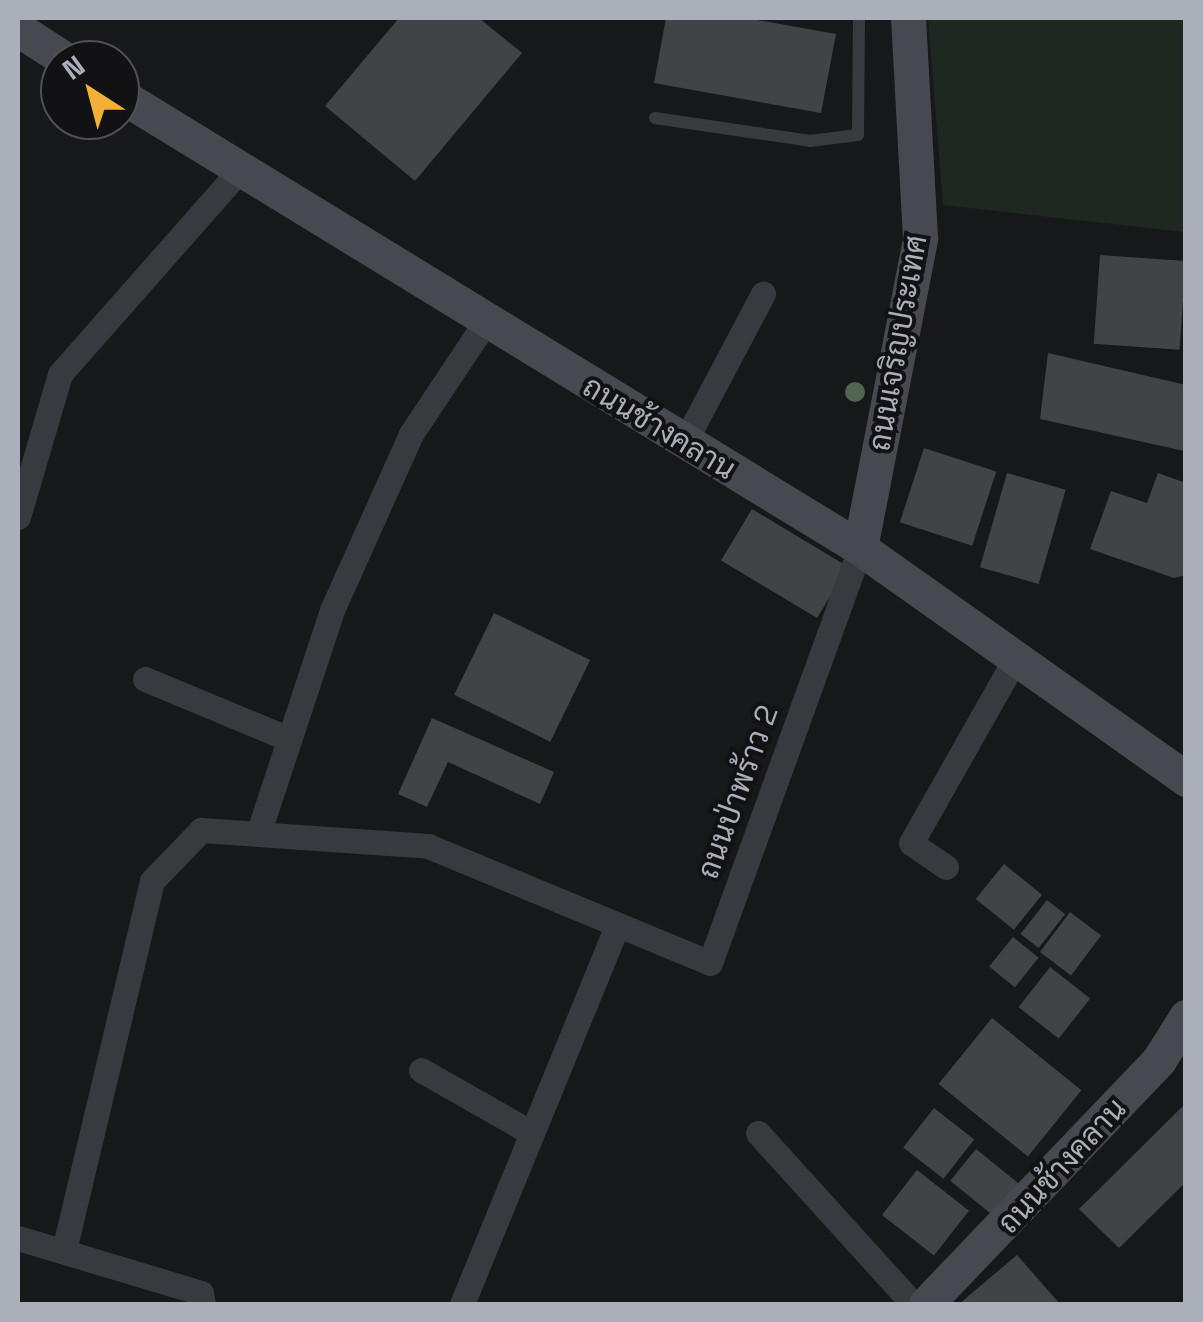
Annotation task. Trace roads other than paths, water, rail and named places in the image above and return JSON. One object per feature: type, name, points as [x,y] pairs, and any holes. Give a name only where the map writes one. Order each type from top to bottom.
[{"type":"street","name":"ถนนเจริญประเทศ","points":[[860,548],[920,238],[908,18]]},
{"type":"street","points":[[18,29],[40,43]]},
{"type":"street","name":"ถนนช้างคลาน","points":[[140,108],[484,324],[860,548],[1186,779]]},
{"type":"street","points":[[18,517],[60,374],[238,172]]},
{"type":"street","points":[[684,443],[763,294]]},
{"type":"street","points":[[259,831],[332,610],[411,434],[484,324]]},
{"type":"street","name":"ถนนป่าพร้าว 2","points":[[616,928],[710,963],[860,548]]},
{"type":"street","points":[[946,867],[911,844],[1014,659]]},
{"type":"street","points":[[145,680],[289,739]]},
{"type":"street","points":[[65,1246],[152,882],[200,830],[259,831],[428,846],[616,928],[526,1130],[462,1304]]},
{"type":"street","name":"ถนนช้างคลาน","points":[[926,1304],[1159,1060],[1186,1017]]},
{"type":"street","points":[[421,1070],[526,1130]]},
{"type":"street","points":[[758,1133],[914,1304]]},
{"type":"street","points":[[18,1238],[65,1246],[201,1293],[203,1304]]},
{"type":"lane","points":[[655,118],[810,141],[858,135],[859,18]]}]
